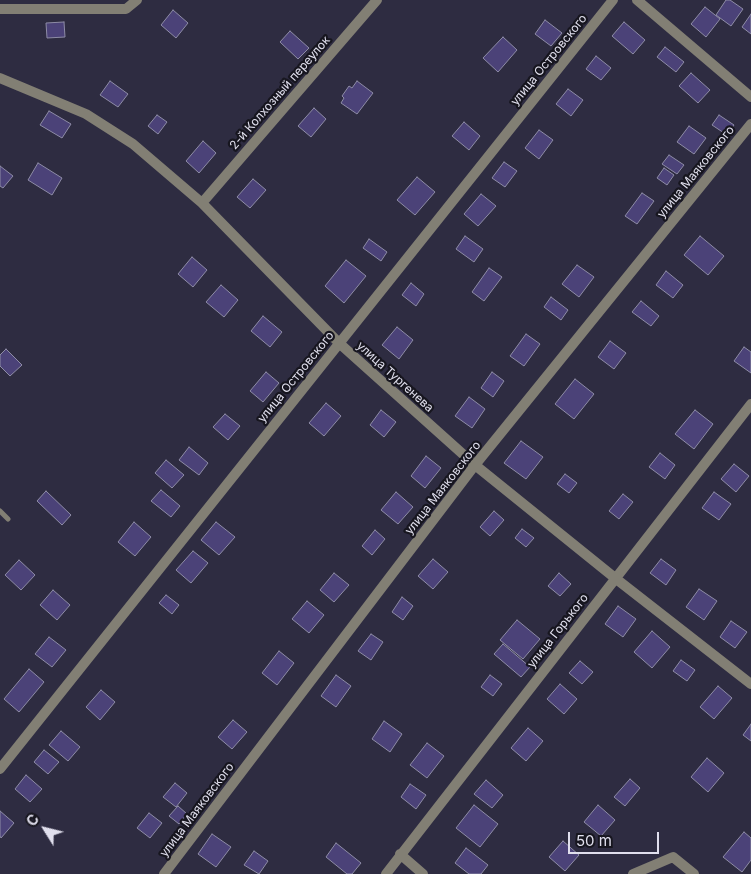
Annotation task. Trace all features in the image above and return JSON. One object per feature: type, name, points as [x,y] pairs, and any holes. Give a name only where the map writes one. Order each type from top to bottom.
[{"type":"street","points":[[0,9],[126,9],[137,0]]},
{"type":"street","name":"2-й Колхозный переулок","points":[[202,203],[377,0]]},
{"type":"street","name":"улица Островского","points":[[0,769],[612,0]]},
{"type":"street","points":[[637,0],[751,97]]},
{"type":"street","name":"улица Тургенева","points":[[0,78],[86,114],[134,144],[202,203],[339,343],[475,465],[751,684]]},
{"type":"street","name":"улица Маяковского","points":[[164,874],[475,465],[751,124]]},
{"type":"street","name":"улица Горького","points":[[386,874],[751,404]]},
{"type":"street","points":[[400,854],[424,874]]},
{"type":"street","points":[[633,874],[673,857],[694,874]]},
{"type":"lane","points":[[0,511],[8,519]]},
{"type":"building","points":[[726,0],[730,0],[743,9],[731,26],[716,15]]},
{"type":"building","points":[[705,7],[720,19],[706,37],[691,24]]},
{"type":"building","points":[[173,10],[188,23],[176,38],[161,25]]},
{"type":"building","points":[[751,14],[751,34],[742,27]]},
{"type":"building","points":[[545,20],[562,33],[551,46],[535,34]]},
{"type":"building","points":[[64,22],[65,37],[47,38],[46,23]]},
{"type":"building","points":[[624,22],[645,40],[633,54],[612,36]]},
{"type":"building","points":[[290,31],[309,48],[298,59],[280,42]]},
{"type":"building","points":[[503,37],[517,50],[498,72],[483,58]]},
{"type":"building","points":[[665,47],[684,62],[676,72],[657,57]]},
{"type":"building","points":[[596,56],[611,68],[601,80],[586,69]]},
{"type":"building","points":[[691,73],[710,90],[698,103],[679,86]]},
{"type":"building","points":[[110,81],[128,94],[118,107],[100,95]]},
{"type":"building","points":[[357,81],[373,93],[357,114],[341,103],[344,98],[342,96],[349,86],[352,88]]},
{"type":"building","points":[[568,89],[583,100],[571,116],[556,104]]},
{"type":"building","points":[[314,108],[326,119],[311,137],[298,126]]},
{"type":"building","points":[[49,111],[71,124],[62,138],[40,125]]},
{"type":"building","points":[[157,115],[167,122],[158,134],[148,126]]},
{"type":"building","points":[[719,115],[734,125],[727,135],[712,125]]},
{"type":"building","points":[[464,122],[480,136],[469,150],[452,136]]},
{"type":"building","points":[[689,126],[706,138],[694,154],[677,142]]},
{"type":"building","points":[[539,130],[553,140],[539,159],[525,148]]},
{"type":"building","points":[[203,141],[216,153],[199,173],[186,161]]},
{"type":"building","points":[[669,155],[684,165],[677,174],[662,164]]},
{"type":"building","points":[[504,162],[517,171],[505,187],[492,178]]},
{"type":"building","points":[[38,163],[62,178],[52,195],[28,180]]},
{"type":"building","points":[[0,166],[13,176],[3,188],[0,186]]},
{"type":"building","points":[[664,168],[674,175],[667,185],[657,178]]},
{"type":"building","points":[[417,177],[435,192],[415,215],[397,200]]},
{"type":"building","points":[[253,179],[266,190],[250,208],[237,197]]},
{"type":"building","points":[[642,193],[654,201],[637,224],[625,216]]},
{"type":"building","points":[[481,194],[496,206],[478,226],[464,214]]},
{"type":"building","points":[[465,236],[483,249],[474,262],[456,249]]},
{"type":"building","points":[[700,236],[724,256],[708,275],[684,255]]},
{"type":"building","points":[[369,239],[387,252],[381,261],[363,248]]},
{"type":"building","points":[[192,257],[207,270],[193,287],[178,274]]},
{"type":"building","points":[[346,260],[366,276],[344,303],[325,286]]},
{"type":"building","points":[[577,265],[594,277],[579,297],[562,284]]},
{"type":"building","points":[[489,268],[502,277],[484,301],[472,292]]},
{"type":"building","points":[[666,271],[683,285],[673,298],[656,285]]},
{"type":"building","points":[[411,283],[424,294],[416,306],[402,295]]},
{"type":"building","points":[[221,285],[238,300],[224,317],[206,302]]},
{"type":"building","points":[[551,297],[568,310],[561,320],[544,307]]},
{"type":"building","points":[[641,301],[659,316],[651,326],[632,312]]},
{"type":"building","points":[[263,316],[282,332],[270,347],[251,331]]},
{"type":"building","points":[[397,327],[413,340],[399,359],[382,345]]},
{"type":"building","points":[[526,334],[540,344],[524,366],[510,356]]},
{"type":"building","points":[[610,341],[626,353],[614,369],[598,357]]},
{"type":"building","points":[[744,347],[751,352],[751,373],[734,361]]},
{"type":"building","points":[[6,349],[22,365],[10,376],[0,366],[0,355]]},
{"type":"building","points":[[266,372],[279,383],[263,402],[250,391]]},
{"type":"building","points":[[492,372],[504,381],[493,397],[481,388]]},
{"type":"building","points":[[575,379],[594,394],[574,419],[555,404]]},
{"type":"building","points":[[469,397],[485,409],[472,428],[455,416]]},
{"type":"building","points":[[326,403],[341,416],[324,436],[309,423]]},
{"type":"building","points":[[381,410],[396,422],[384,437],[370,425]]},
{"type":"building","points":[[695,410],[713,424],[694,449],[675,434]]},
{"type":"building","points":[[225,414],[240,426],[228,440],[213,427]]},
{"type":"building","points":[[521,441],[543,457],[526,479],[504,463]]},
{"type":"building","points":[[189,447],[208,463],[199,475],[179,460]]},
{"type":"building","points":[[660,453],[675,465],[665,479],[649,467]]},
{"type":"building","points":[[426,456],[441,468],[425,488],[411,476]]},
{"type":"building","points":[[166,460],[184,475],[172,488],[155,473]]},
{"type":"building","points":[[734,464],[749,476],[736,492],[721,479]]},
{"type":"building","points":[[565,474],[577,483],[569,493],[557,484]]},
{"type":"building","points":[[161,490],[180,506],[171,517],[151,501]]},
{"type":"building","points":[[46,491],[71,515],[62,525],[37,501]]},
{"type":"building","points":[[396,492],[413,507],[398,524],[381,510]]},
{"type":"building","points":[[714,492],[731,504],[719,520],[702,508]]},
{"type":"building","points":[[623,494],[633,502],[619,519],[609,511]]},
{"type":"building","points":[[494,511],[504,520],[490,536],[480,527]]},
{"type":"building","points":[[134,522],[151,537],[135,556],[118,542]]},
{"type":"building","points":[[216,522],[235,537],[219,555],[201,540]]},
{"type":"building","points":[[522,529],[534,538],[526,547],[515,538]]},
{"type":"building","points":[[375,530],[385,539],[372,555],[362,546]]},
{"type":"building","points":[[193,551],[208,563],[191,583],[176,570]]},
{"type":"building","points":[[433,559],[448,572],[433,589],[418,576]]},
{"type":"building","points":[[661,559],[676,570],[666,585],[650,573]]},
{"type":"building","points":[[19,560],[35,575],[21,590],[5,575]]},
{"type":"building","points":[[334,573],[349,585],[334,602],[320,590]]},
{"type":"building","points":[[559,573],[571,584],[560,596],[548,586]]},
{"type":"building","points":[[699,589],[717,601],[704,620],[686,607]]},
{"type":"building","points":[[53,590],[70,605],[57,620],[40,605]]},
{"type":"building","points":[[166,595],[179,605],[172,614],[159,603]]},
{"type":"building","points":[[402,597],[413,606],[403,620],[392,612]]},
{"type":"building","points":[[307,601],[324,615],[309,633],[292,619]]},
{"type":"building","points":[[618,606],[636,619],[623,637],[605,624]]},
{"type":"building","points":[[517,620],[540,639],[523,659],[500,640]]},
{"type":"building","points":[[731,621],[747,632],[735,648],[720,637]]},
{"type":"building","points":[[652,631],[670,647],[652,668],[634,652]]},
{"type":"building","points":[[371,634],[383,642],[371,660],[358,651]]},
{"type":"building","points":[[49,637],[66,650],[52,667],[35,654]]},
{"type":"building","points":[[503,644],[530,667],[521,677],[494,654]]},
{"type":"building","points":[[279,651],[294,663],[277,685],[262,673]]},
{"type":"building","points":[[681,660],[695,670],[687,681],[673,671]]},
{"type":"building","points":[[580,661],[593,672],[582,684],[569,673]]},
{"type":"building","points":[[29,669],[44,682],[19,712],[4,699]]},
{"type":"building","points":[[336,675],[351,686],[336,707],[321,696]]},
{"type":"building","points":[[490,675],[502,684],[493,696],[481,687]]},
{"type":"building","points":[[560,684],[577,699],[564,714],[547,699]]},
{"type":"building","points":[[718,686],[732,698],[714,719],[700,707]]},
{"type":"building","points":[[101,690],[115,702],[100,720],[86,707]]},
{"type":"building","points":[[233,720],[247,732],[232,749],[218,737]]},
{"type":"building","points":[[384,721],[402,734],[390,752],[372,739]]},
{"type":"building","points":[[751,724],[751,741],[743,735]]},
{"type":"building","points":[[528,728],[543,741],[526,761],[511,748]]},
{"type":"building","points":[[61,731],[80,747],[68,761],[49,745]]},
{"type":"building","points":[[427,743],[444,756],[427,778],[410,765]]},
{"type":"building","points":[[44,750],[59,762],[48,774],[34,762]]},
{"type":"building","points":[[707,758],[724,773],[708,792],[691,777]]},
{"type":"building","points":[[26,775],[42,789],[30,802],[15,789]]},
{"type":"building","points":[[630,779],[640,788],[625,806],[614,797]]},
{"type":"building","points":[[486,780],[503,795],[492,808],[474,794]]},
{"type":"building","points":[[175,783],[187,793],[176,807],[163,797]]},
{"type":"building","points":[[410,784],[426,795],[416,809],[401,797]]},
{"type":"building","points":[[474,805],[498,824],[480,847],[456,828]]},
{"type":"building","points":[[598,805],[615,820],[601,836],[584,822]]},
{"type":"building","points":[[178,806],[187,814],[179,824],[169,816]]},
{"type":"building","points":[[0,811],[14,823],[1,838],[0,836]]},
{"type":"building","points":[[149,813],[162,823],[150,838],[137,828]]},
{"type":"building","points":[[744,832],[751,838],[751,860],[742,872],[723,857]]},
{"type":"building","points":[[212,834],[231,847],[216,867],[198,854]]},
{"type":"building","points":[[563,841],[579,855],[565,871],[549,857]]},
{"type":"building","points":[[336,843],[361,863],[352,874],[347,874],[326,857]]},
{"type":"building","points":[[466,848],[488,865],[481,874],[469,874],[455,863]]},
{"type":"building","points":[[254,851],[268,861],[259,874],[244,865]]}]
